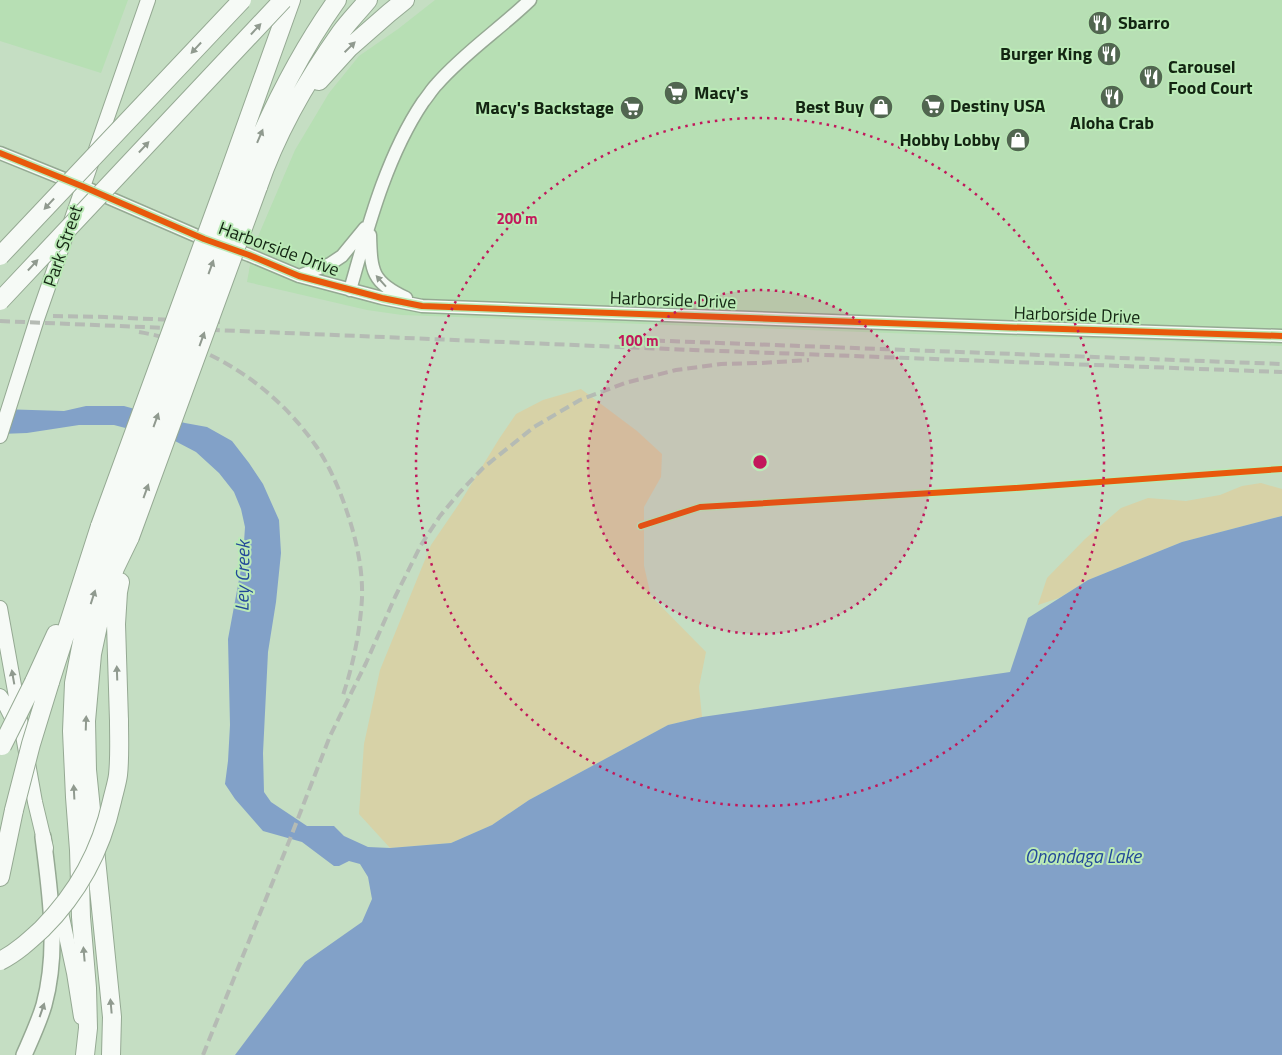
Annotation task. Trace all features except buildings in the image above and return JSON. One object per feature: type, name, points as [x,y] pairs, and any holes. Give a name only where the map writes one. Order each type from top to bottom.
[{"type":"highway","points":[[0,256],[242,0]]},
{"type":"highway","points":[[0,301],[283,0]]},
{"type":"highway","points":[[0,877],[42,682],[86,567],[115,532],[242,182],[291,0]]},
{"type":"highway","points":[[85,1055],[88,1028],[87,988],[81,917],[72,731],[74,683],[88,611],[262,130],[285,84],[318,26],[337,0]]},
{"type":"highway","points":[[242,182],[267,160],[305,85],[342,31],[368,0]]},
{"type":"highway","points":[[285,124],[318,82],[349,48],[406,0]]},
{"type":"highway","points":[[0,961],[32,938],[51,920],[68,899],[96,853],[107,825],[118,775],[119,721],[116,624],[118,592],[115,532]]},
{"type":"highway","points":[[111,1055],[112,1017],[86,770],[86,721],[92,654],[99,621],[115,568],[115,532]]},
{"type":"highway","points":[[1,748],[42,682]]},
{"type":"main road","name":"Park Street","points":[[0,436],[37,319],[148,0]]},
{"type":"main road","points":[[0,608],[35,802],[74,973],[85,1055]]},
{"type":"main road","points":[[0,696],[24,742]]},
{"type":"main road","points":[[24,1055],[44,1006],[52,956],[52,916],[44,837]]},
{"type":"street","points":[[350,290],[370,222],[397,147],[411,120],[435,85],[470,50],[530,0]]},
{"type":"street","name":"Harborside Drive","points":[[0,153],[204,239],[299,276],[382,298],[422,306],[996,328],[1282,336]]},
{"type":"street","points":[[299,276],[330,264],[342,256],[370,222]]},
{"type":"street","points":[[370,222],[371,262],[377,278],[391,291],[422,306]]},
{"type":"shaded area","points":[[0,0],[128,0],[101,73],[0,41]]},
{"type":"shaded area","points":[[435,0],[1282,0],[1282,346],[402,315],[367,310],[247,282],[253,248],[295,150],[329,93],[359,56]]},
{"type":"shaded area","points":[[581,389],[637,431],[662,454],[661,477],[644,507],[644,566],[651,596],[706,652],[699,687],[702,717],[668,725],[529,800],[492,825],[451,843],[390,848],[359,814],[364,744],[380,670],[431,545],[516,414],[543,400]]},
{"type":"shaded area","points":[[1261,483],[1282,489],[1282,516],[1182,542],[1088,580],[1059,598],[1038,605],[1047,578],[1085,539],[1121,508],[1148,498],[1186,501],[1220,495],[1242,486]]},
{"type":"water","name":"Onondaga Lake","points":[[86,406],[124,406],[185,423],[207,427],[232,441],[263,484],[279,520],[281,553],[268,652],[263,753],[264,792],[271,802],[307,826],[334,826],[344,836],[368,847],[390,848],[451,843],[492,825],[529,800],[668,725],[702,717],[1010,672],[1028,618],[1088,580],[1182,542],[1282,516],[1282,1055],[235,1055],[305,962],[362,922],[372,899],[368,877],[360,864],[349,861],[339,866],[334,866],[302,842],[263,831],[235,799],[225,784],[230,725],[228,639],[243,558],[245,527],[241,509],[234,492],[219,473],[196,452],[175,441],[114,425],[79,425],[27,433],[0,434],[0,409],[64,411]]},
{"type":"railway","points":[[53,316],[220,322]]},
{"type":"railway","points":[[0,321],[1282,372]]},
{"type":"railway","points":[[139,332],[166,338],[191,347],[239,371],[281,405],[300,425],[325,461],[338,486],[350,522],[356,543],[361,576],[362,598],[358,636],[342,698]]},
{"type":"railway","points":[[640,340],[1282,364]]},
{"type":"railway","points":[[203,1055],[330,736],[421,545],[440,516],[460,492],[483,468],[534,427],[580,400],[625,383],[676,370],[721,364],[809,360]]},
{"type":"cycle path","points":[[0,153],[204,239],[299,276],[382,298],[422,306],[1282,336]]},
{"type":"cycle path","points":[[641,526],[700,507],[1015,488],[1282,469]]},
{"type":"place","name":"Sbarro","points":[[1100,23]]},
{"type":"place","name":"Burger King","points":[[1109,54]]},
{"type":"place","name":"Carousel Food Court","points":[[1151,77]]},
{"type":"place","name":"Macy's","points":[[676,93]]},
{"type":"place","name":"Aloha Crab","points":[[1112,97]]},
{"type":"place","name":"Destiny USA","points":[[933,106]]},
{"type":"place","name":"Best Buy","points":[[881,107]]},
{"type":"place","name":"Macy's Backstage","points":[[632,108]]},
{"type":"place","name":"Hobby Lobby","points":[[1018,140]]},
{"type":"water label","name":"Ley Creek","points":[[242,576]]}]
